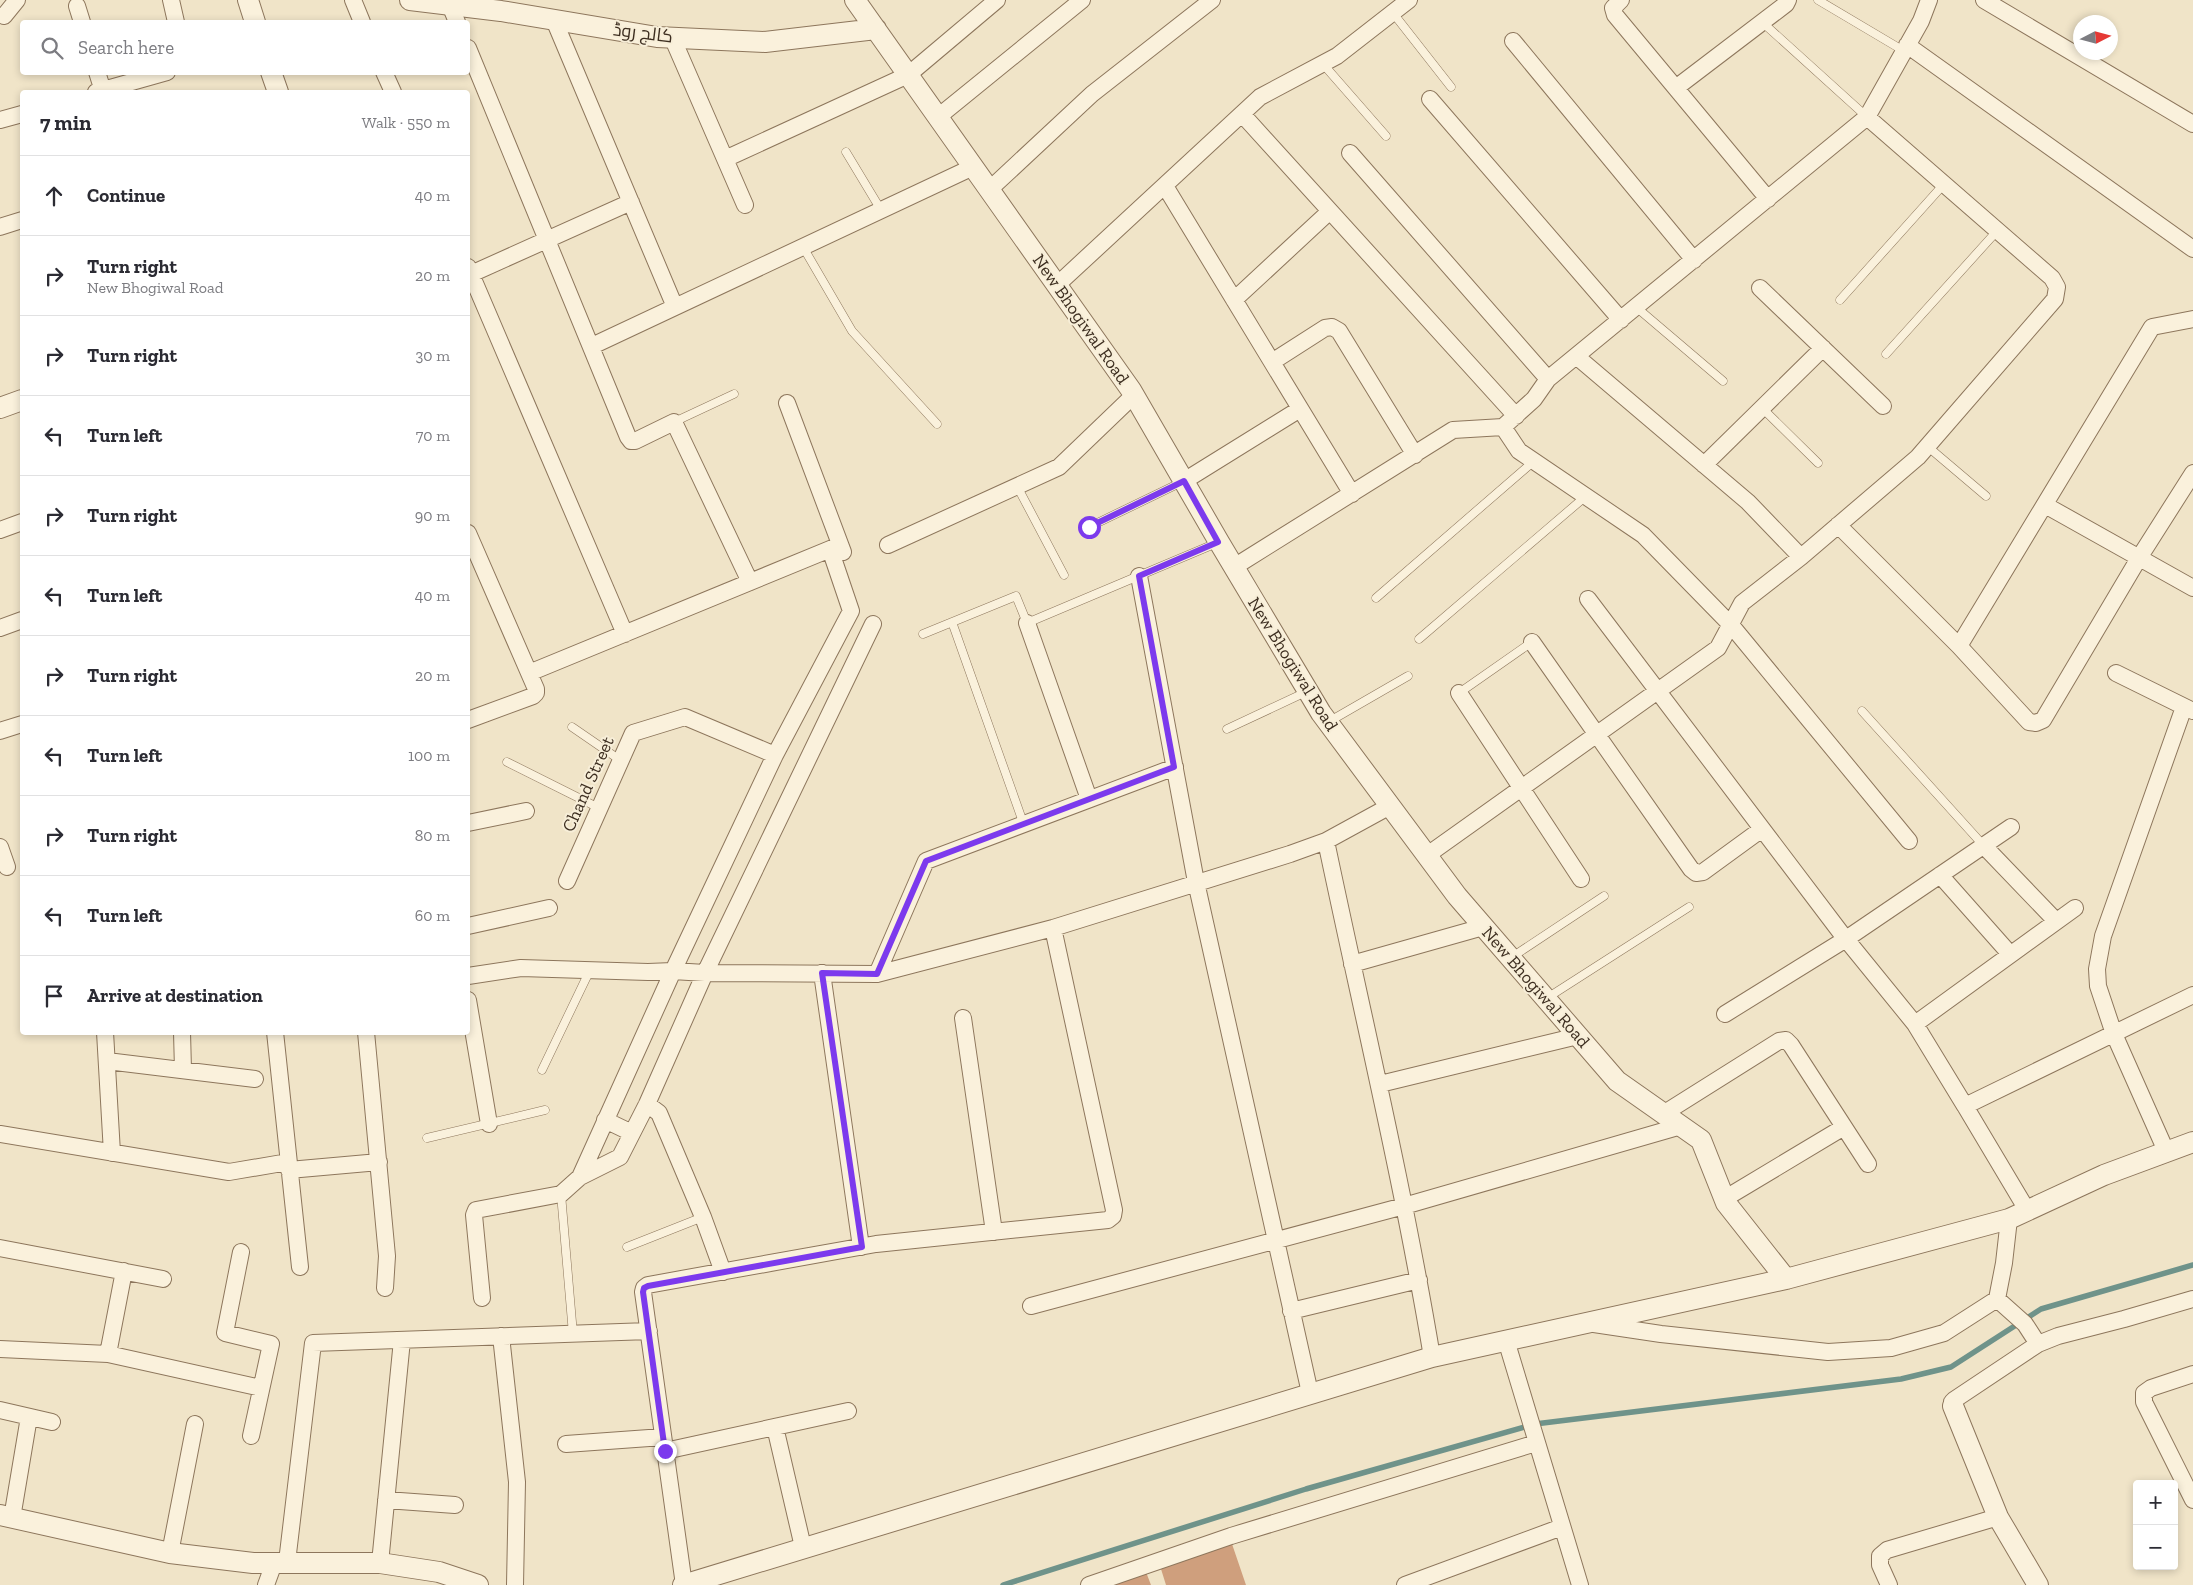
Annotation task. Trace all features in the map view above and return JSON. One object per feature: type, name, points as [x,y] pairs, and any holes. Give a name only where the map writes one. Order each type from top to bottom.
[{"type":"street","points":[[4,16],[17,0]]},
{"type":"street","points":[[170,0],[175,20]]},
{"type":"street","points":[[248,0],[254,20]]},
{"type":"street","points":[[353,0],[361,20]]},
{"type":"street","name":"کالج روڈ","points":[[416,0],[453,14],[554,20],[657,37],[765,42],[876,29]]},
{"type":"street","name":"New Bhogiwal Road","points":[[855,0],[1134,395],[1218,542],[1328,722],[1457,896],[1618,1081],[1701,1140],[1724,1199],[1786,1279]]},
{"type":"street","points":[[725,159],[908,75],[997,0]]},
{"type":"street","points":[[938,117],[1082,0]]},
{"type":"street","points":[[989,190],[1092,94],[1212,0]]},
{"type":"street","points":[[1057,286],[1260,97],[1337,56],[1409,0]]},
{"type":"street","points":[[1621,0],[1613,8],[1615,14],[1768,199]]},
{"type":"street","points":[[1676,87],[1786,4],[1788,0]]},
{"type":"street","points":[[1234,567],[1454,430],[1503,427],[1534,399],[1548,380],[1576,356],[1867,117],[1921,21],[1929,0]]},
{"type":"street","points":[[1984,0],[2193,124]]},
{"type":"street","points":[[77,6],[81,20]]},
{"type":"street","points":[[554,20],[675,307]]},
{"type":"street","points":[[672,37],[745,206]]},
{"type":"street","points":[[1513,41],[1694,260]]},
{"type":"street","points":[[1906,48],[2193,249]]},
{"type":"street","points":[[470,53],[628,437],[631,441],[674,422],[750,582]]},
{"type":"street","points":[[97,75],[100,90]]},
{"type":"street","points":[[107,90],[157,75]]},
{"type":"street","points":[[272,75],[277,90]]},
{"type":"street","points":[[385,75],[392,90]]},
{"type":"street","points":[[1430,99],[1621,320]]},
{"type":"street","points":[[1242,114],[1516,416]]},
{"type":"street","points":[[0,120],[20,115]]},
{"type":"street","points":[[1426,856],[1718,648],[1742,603],[1801,557],[1918,457],[2055,298],[2057,287],[2052,278],[1867,117]]},
{"type":"street","points":[[1350,153],[1548,380]]},
{"type":"street","points":[[592,346],[973,167]]},
{"type":"street","points":[[1165,186],[1352,494]]},
{"type":"street","points":[[470,270],[547,240],[631,202]]},
{"type":"street","points":[[1234,300],[1330,211]]},
{"type":"street","points":[[0,227],[20,221]]},
{"type":"street","points":[[470,272],[625,634]]},
{"type":"street","points":[[1760,288],[1883,406]]},
{"type":"street","points":[[1959,646],[2152,327],[2193,319]]},
{"type":"street","points":[[1272,362],[1325,328],[1332,327],[1339,331],[1415,455]]},
{"type":"street","points":[[1704,465],[1823,348]]},
{"type":"street","points":[[1576,356],[1748,502],[1801,557]]},
{"type":"street","points":[[888,545],[1059,467],[1134,395]]},
{"type":"street","points":[[0,408],[20,401]]},
{"type":"street","points":[[580,1177],[673,971],[775,755],[850,611],[838,549],[787,403]]},
{"type":"street","points":[[1184,481],[1300,408]]},
{"type":"street","points":[[1503,427],[1519,451],[1643,535],[1731,625],[1909,841]]},
{"type":"street","points":[[1838,525],[1959,646],[2029,722],[2036,723],[2043,720],[2139,558],[2193,473]]},
{"type":"street","points":[[2044,505],[2193,588]]},
{"type":"street","points":[[0,530],[20,523]]},
{"type":"street","points":[[470,538],[536,689],[536,693],[533,696],[470,719]]},
{"type":"street","points":[[529,673],[750,582],[838,549]]},
{"type":"street","points":[[1139,576],[1196,882],[1310,1393]]},
{"type":"street","points":[[1588,599],[1659,690],[1846,939],[1915,1024],[2027,1210]]},
{"type":"street","points":[[0,628],[20,621]]},
{"type":"street","points":[[1027,623],[1089,799]]},
{"type":"street","points":[[482,1298],[474,1216],[476,1210],[561,1194],[580,1177],[620,1157],[647,1104],[705,973],[873,624]]},
{"type":"street","points":[[1532,642],[1691,868],[1696,872],[1703,872],[1762,829]]},
{"type":"street","points":[[2116,673],[2188,709],[2103,936],[2097,969],[2098,986],[2114,1034],[2166,1151]]},
{"type":"street","points":[[1460,693],[1523,787],[1581,879]]},
{"type":"street","name":"Chand Street","points":[[567,882],[633,733],[686,717],[775,755]]},
{"type":"street","points":[[0,731],[20,725]]},
{"type":"street","points":[[877,974],[926,861],[1174,767]]},
{"type":"street","points":[[470,976],[521,968],[705,973],[877,974],[1053,928],[1290,854],[1326,841],[1390,806]]},
{"type":"street","points":[[470,823],[526,811]]},
{"type":"street","points":[[1725,1014],[1846,939],[2011,827]]},
{"type":"street","points":[[1326,841],[1380,1084],[1419,1280],[1432,1357]]},
{"type":"street","points":[[1984,846],[2056,921]]},
{"type":"street","points":[[0,847],[7,867]]},
{"type":"street","points":[[1940,876],[2010,954]]},
{"type":"street","points":[[470,926],[549,908]]},
{"type":"street","points":[[1915,1024],[2075,908]]},
{"type":"street","points":[[1352,964],[1484,927]]},
{"type":"street","points":[[1053,928],[1114,1210],[1113,1216],[1108,1220],[862,1247],[644,1288],[643,1292],[684,1585],[803,1547],[1432,1357],[1786,1279],[2009,1219],[2104,1175],[2193,1142]]},
{"type":"street","points":[[822,973],[862,1247]]},
{"type":"street","points":[[1965,1106],[2193,995]]},
{"type":"street","points":[[470,1012],[489,1124]]},
{"type":"street","points":[[962,1018],[994,1232]]},
{"type":"street","points":[[105,1035],[112,1153]]},
{"type":"street","points":[[182,1035],[182,1070]]},
{"type":"street","points":[[275,1035],[300,1267]]},
{"type":"street","points":[[366,1035],[386,1256],[385,1288]]},
{"type":"street","points":[[1380,1084],[1578,1036]]},
{"type":"street","points":[[1663,1114],[1779,1041],[1786,1040],[1868,1164]]},
{"type":"street","points":[[107,1061],[255,1079]]},
{"type":"street","points":[[647,1104],[659,1113],[703,1218],[722,1272]]},
{"type":"street","points":[[605,1120],[632,1132]]},
{"type":"street","points":[[1031,1306],[1404,1206],[1681,1126]]},
{"type":"street","points":[[1724,1199],[1844,1127]]},
{"type":"street","points":[[0,1134],[229,1172],[288,1166],[378,1162]]},
{"type":"street","points":[[1590,1323],[1661,1334],[1828,1352],[1891,1348],[1944,1333],[1997,1299],[2004,1263],[2009,1219]]},
{"type":"street","points":[[0,1248],[163,1279]]},
{"type":"street","points":[[241,1252],[225,1333],[271,1344],[251,1436]]},
{"type":"street","points":[[108,1354],[124,1271]]},
{"type":"street","points":[[1291,1311],[1419,1280]]},
{"type":"street","points":[[1997,1299],[2025,1324],[2038,1344]]},
{"type":"street","points":[[2038,1585],[1998,1518],[1952,1402],[2038,1344],[2058,1336],[2193,1299]]},
{"type":"street","points":[[266,1585],[281,1563],[314,1343],[649,1331]]},
{"type":"street","points":[[501,1336],[517,1482],[515,1585]]},
{"type":"street","points":[[380,1563],[402,1340]]},
{"type":"street","points":[[1506,1340],[1580,1585]]},
{"type":"street","points":[[0,1348],[108,1354],[261,1388]]},
{"type":"street","points":[[2193,1374],[2151,1388],[2144,1393],[2144,1402],[2193,1500]]},
{"type":"street","points":[[0,1410],[52,1422]]},
{"type":"street","points":[[566,1444],[664,1444],[775,1427],[848,1411]]},
{"type":"street","points":[[29,1417],[6,1517],[170,1553],[253,1563],[380,1563],[439,1572],[478,1585]]},
{"type":"street","points":[[170,1553],[195,1424]]},
{"type":"street","points":[[775,1427],[803,1547]]},
{"type":"street","points":[[1089,1585],[1231,1536],[1536,1439]]},
{"type":"street","points":[[386,1500],[455,1505]]},
{"type":"street","points":[[1889,1585],[1880,1566],[1880,1556],[1887,1550],[1998,1518]]},
{"type":"street","points":[[1405,1585],[1562,1527]]},
{"type":"lane","points":[[1818,0],[1906,48]]},
{"type":"lane","points":[[1393,13],[1451,87]]},
{"type":"lane","points":[[1762,22],[1867,117]]},
{"type":"lane","points":[[1323,64],[1386,136]]},
{"type":"lane","points":[[846,152],[881,210]]},
{"type":"lane","points":[[1840,300],[1944,184]]},
{"type":"lane","points":[[1886,354],[1997,231]]},
{"type":"lane","points":[[803,247],[852,331],[937,424]]},
{"type":"lane","points":[[1636,307],[1723,382]]},
{"type":"lane","points":[[674,422],[734,394]]},
{"type":"lane","points":[[1762,408],[1818,463]]},
{"type":"lane","points":[[1927,446],[1986,496]]},
{"type":"lane","points":[[1376,598],[1534,461]]},
{"type":"lane","points":[[1089,527],[1184,481]]},
{"type":"lane","points":[[1017,486],[1064,575]]},
{"type":"lane","points":[[1418,639],[1586,496]]},
{"type":"lane","points":[[923,634],[1016,596],[1027,623],[1218,542]]},
{"type":"lane","points":[[952,622],[1024,824]]},
{"type":"lane","points":[[1460,693],[1532,642]]},
{"type":"lane","points":[[1328,722],[1408,676]]},
{"type":"lane","points":[[1227,729],[1308,691]]},
{"type":"lane","points":[[1862,711],[1984,846]]},
{"type":"lane","points":[[572,727],[620,760]]},
{"type":"lane","points":[[507,762],[599,808]]},
{"type":"lane","points":[[1510,958],[1604,896]]},
{"type":"lane","points":[[1546,999],[1689,907]]},
{"type":"lane","points":[[542,1070],[590,970]]},
{"type":"lane","points":[[427,1138],[545,1110]]},
{"type":"lane","points":[[561,1194],[574,1334]]},
{"type":"lane","points":[[627,1248],[703,1218]]},
{"type":"building","points":[[1232,1544],[1246,1585],[1166,1585],[1161,1569]]},
{"type":"building","points":[[1146,1572],[1151,1585],[1112,1585]]},
{"type":"waterway","points":[[1003,1585],[1306,1489],[1535,1424],[1901,1379],[1951,1367],[2041,1309],[2193,1265]]},
{"type":"route","points":[[665,1451],[643,1292],[644,1288],[862,1247],[822,973],[877,974],[926,861],[1174,767],[1139,576],[1218,542],[1184,481],[1089,527]]}]
